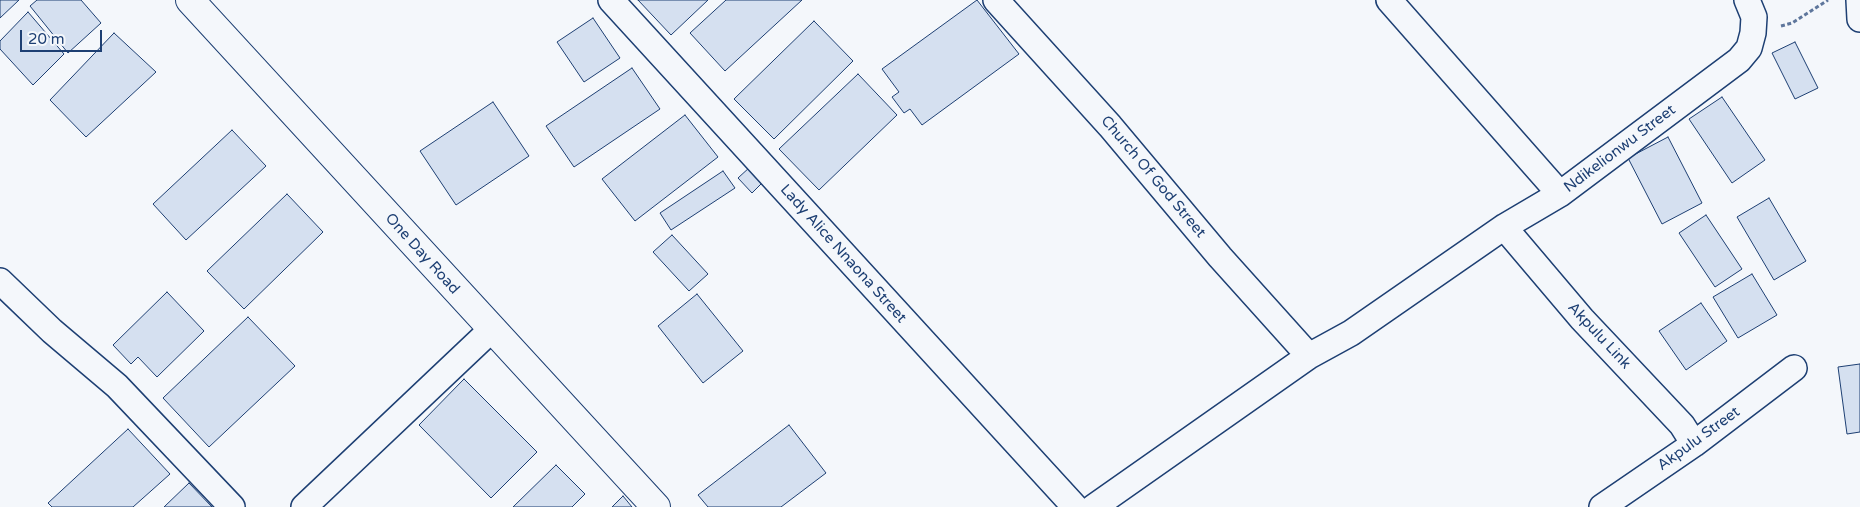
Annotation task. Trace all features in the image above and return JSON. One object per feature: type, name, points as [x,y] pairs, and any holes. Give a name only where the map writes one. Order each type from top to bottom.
[{"type":"main road","name":"One Day Road","points":[[190,0],[656,507]]},
{"type":"street","name":"Lady Alice Nnaona Street","points":[[611,0],[1075,507]]},
{"type":"street","name":"Church Of God Street","points":[[996,0],[1091,104],[1220,257],[1309,356]]},
{"type":"street","name":"Ndikelionwu Street","points":[[1389,0],[1560,194],[1739,60],[1749,48],[1753,33],[1754,17],[1747,0]]},
{"type":"street","points":[[1859,0],[1860,19]]},
{"type":"street","points":[[1094,507],[1309,356],[1351,332],[1504,227],[1560,194]]},
{"type":"street","name":"Akpulu Link","points":[[1504,227],[1582,319],[1682,426],[1694,444]]},
{"type":"street","points":[[0,281],[52,331],[117,386],[232,507]]},
{"type":"street","points":[[304,507],[492,330]]},
{"type":"street","name":"Akpulu Street","points":[[1602,507],[1694,444],[1794,368]]},
{"type":"path","points":[[1753,33],[1792,23],[1828,0]]},
{"type":"building","points":[[0,0],[19,0],[0,18]]},
{"type":"building","points":[[37,0],[81,0],[101,23],[68,53],[30,6]]},
{"type":"building","points":[[638,0],[708,0],[671,35]]},
{"type":"building","points":[[726,0],[802,0],[725,71],[690,33]]},
{"type":"building","points":[[977,0],[1019,54],[922,125],[910,109],[904,113],[892,97],[899,92],[882,69]]},
{"type":"building","points":[[28,12],[64,54],[33,85],[0,49],[0,41]]},
{"type":"building","points":[[593,18],[620,58],[584,82],[557,42]]},
{"type":"building","points":[[814,21],[853,61],[774,139],[734,99]]},
{"type":"building","points":[[114,33],[156,72],[86,137],[50,100]]},
{"type":"building","points":[[1795,42],[1818,88],[1795,99],[1772,53]]},
{"type":"building","points":[[632,68],[660,109],[574,167],[546,126]]},
{"type":"building","points":[[858,74],[897,115],[819,190],[779,149]]},
{"type":"building","points":[[1722,97],[1765,160],[1732,183],[1689,119]]},
{"type":"building","points":[[493,102],[529,156],[456,205],[420,151]]},
{"type":"building","points":[[685,115],[718,157],[635,221],[602,179]]},
{"type":"building","points":[[232,130],[266,166],[186,240],[153,204]]},
{"type":"building","points":[[1668,137],[1702,203],[1662,224],[1628,158]]},
{"type":"building","points":[[750,167],[763,182],[752,193],[738,178]]},
{"type":"building","points":[[723,171],[735,188],[671,230],[660,213]]},
{"type":"building","points":[[287,194],[323,232],[244,309],[207,271]]},
{"type":"building","points":[[1769,198],[1806,261],[1774,280],[1737,217]]},
{"type":"building","points":[[1706,215],[1742,269],[1715,287],[1679,233]]},
{"type":"building","points":[[672,235],[708,274],[689,291],[653,252]]},
{"type":"building","points":[[1752,274],[1777,315],[1738,338],[1713,297]]},
{"type":"building","points":[[167,292],[204,331],[157,377],[138,357],[131,364],[113,345]]},
{"type":"building","points":[[697,294],[743,351],[703,383],[658,326]]},
{"type":"building","points":[[1701,303],[1727,341],[1686,370],[1659,331]]},
{"type":"building","points":[[248,317],[295,366],[209,447],[163,398]]},
{"type":"building","points":[[1860,364],[1860,432],[1847,434],[1838,367]]},
{"type":"building","points":[[464,379],[537,452],[491,498],[419,425]]},
{"type":"building","points":[[789,425],[826,473],[781,507],[708,507],[698,495]]},
{"type":"building","points":[[128,429],[170,474],[133,507],[52,507],[48,503]]},
{"type":"building","points":[[556,465],[585,494],[572,507],[513,507]]},
{"type":"building","points":[[189,483],[212,507],[164,507]]},
{"type":"building","points":[[623,496],[632,507],[612,507]]}]
